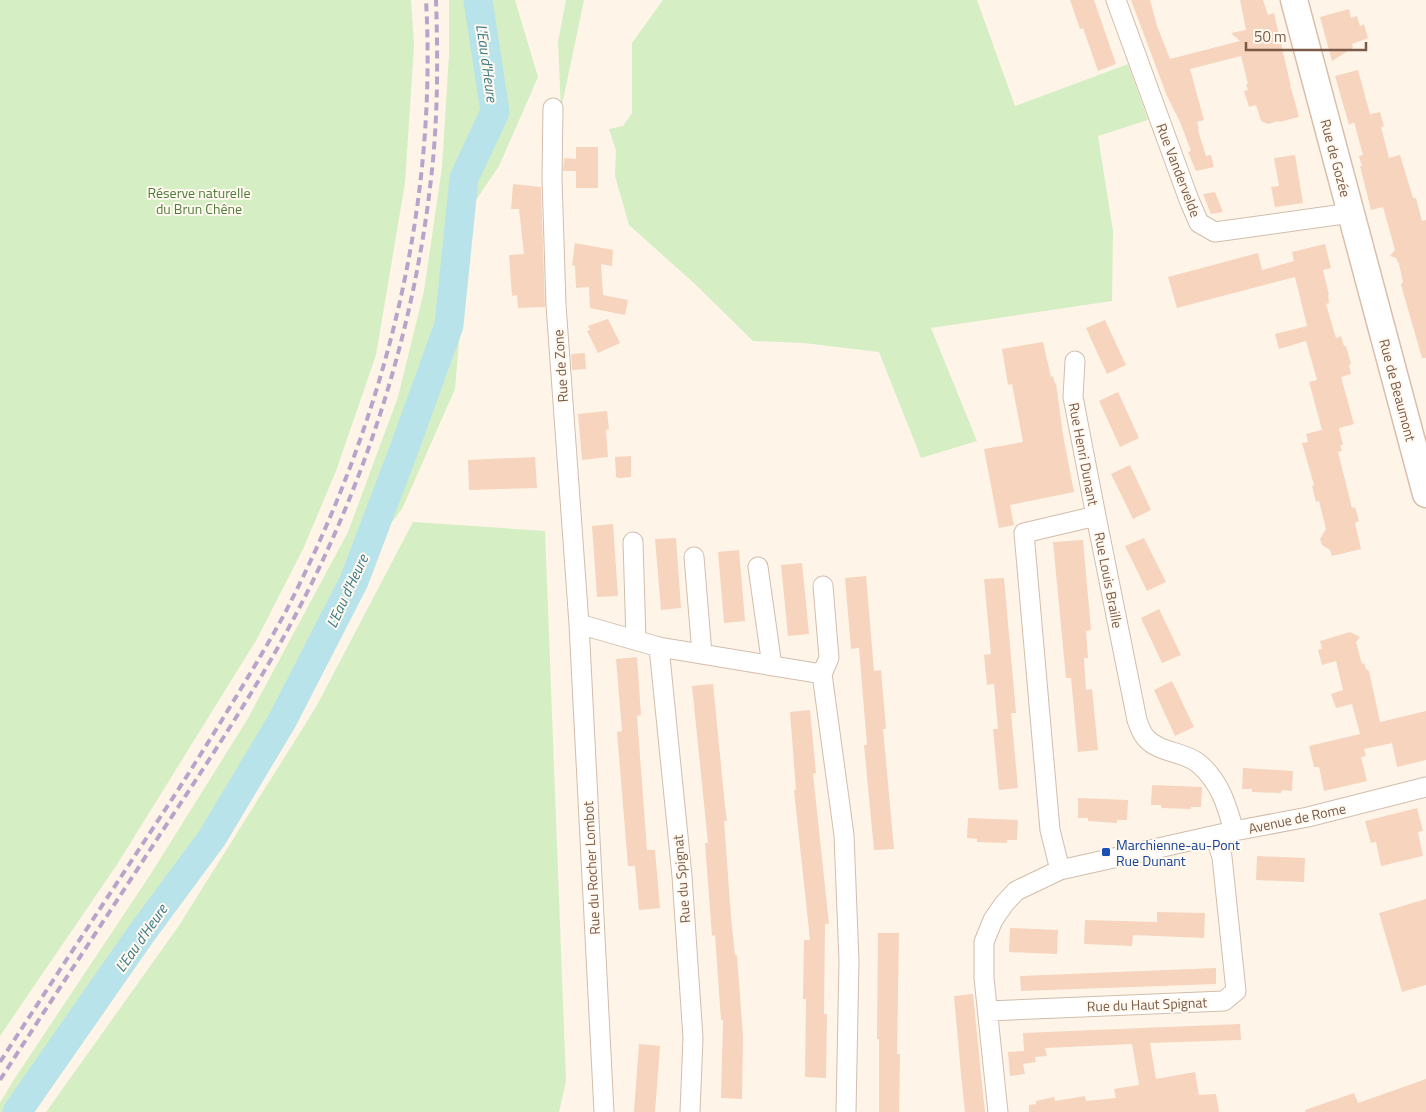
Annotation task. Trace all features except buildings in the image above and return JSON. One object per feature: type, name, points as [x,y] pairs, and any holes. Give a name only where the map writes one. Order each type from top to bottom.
[{"type":"main road","name":"Rue de Gozée","points":[[1294,0],[1378,316]]},
{"type":"main road","name":"Rue de Beaumont","points":[[1378,316],[1426,494]]},
{"type":"street","name":"Rue Vandervelde","points":[[1116,0],[1199,223],[1215,232],[1351,213]]},
{"type":"street","name":"Rue de Zone","points":[[553,108],[552,178],[556,305],[579,624]]},
{"type":"street","name":"Rue Henri Dunant","points":[[1075,361],[1073,397],[1096,516]]},
{"type":"street","name":"Rue Louis Braille","points":[[1060,870],[1050,830],[1024,533],[1096,516],[1137,720],[1145,738],[1160,748],[1197,762],[1214,780],[1225,800],[1234,831]]},
{"type":"street","points":[[633,542],[636,640]]},
{"type":"street","points":[[694,557],[702,654]]},
{"type":"street","points":[[758,567],[772,666]]},
{"type":"street","points":[[823,586],[829,658],[822,674],[844,835],[849,961],[846,1112]]},
{"type":"street","points":[[579,624],[659,646],[822,674]]},
{"type":"street","name":"Rue du Rocher Lombot","points":[[579,624],[604,1112]]},
{"type":"street","name":"Rue du Spignat","points":[[659,646],[682,876],[693,1030],[690,1112]]},
{"type":"street","name":"Avenue de Rome","points":[[998,1112],[984,978],[984,942],[993,920],[1016,891],[1060,870],[1308,816],[1426,787]]},
{"type":"street","name":"Rue du Haut Spignat","points":[[988,1011],[1224,1001],[1236,990],[1222,858],[1215,836]]},
{"type":"green space","name":"Réserve naturelle du Brun Chêne","points":[[0,0],[411,0],[414,45],[405,183],[376,355],[336,471],[303,549],[257,639],[118,863],[0,1036]]},
{"type":"green space","points":[[449,0],[515,0],[538,77],[499,166],[470,209],[455,389],[402,509],[336,594],[230,790],[7,1112],[0,1112],[0,1103],[13,1081],[152,872],[247,720],[348,532],[398,397],[424,291],[442,167],[449,55]]},
{"type":"green space","points":[[566,0],[584,0],[561,110],[558,42]]},
{"type":"green space","points":[[663,0],[977,0],[1015,106],[1128,64],[1148,120],[1098,136],[1113,231],[1112,301],[931,328],[977,441],[921,458],[879,352],[804,343],[753,341],[695,284],[629,225],[615,176],[616,151],[609,129],[623,126],[632,113],[632,43]]},
{"type":"green space","points":[[413,522],[545,531],[566,1081],[559,1112],[46,1112],[178,927],[316,707]]},
{"type":"waterway","name":"L'Eau d'Heure","points":[[17,1112],[141,934],[212,838],[282,721],[354,581],[449,325],[464,178],[495,112],[478,0]]},
{"type":"railway","points":[[0,1062],[186,778],[257,662],[286,611],[320,539],[350,466],[376,391],[397,314],[413,237],[423,158],[427,79],[426,0]]},
{"type":"railway","points":[[0,1080],[248,698],[295,616],[321,565],[344,513],[365,459],[383,404],[413,293],[431,179],[435,134],[436,0]]},
{"type":"place","name":"Marchienne-au-Pont Rue Dunant","points":[[1106,852]]}]
